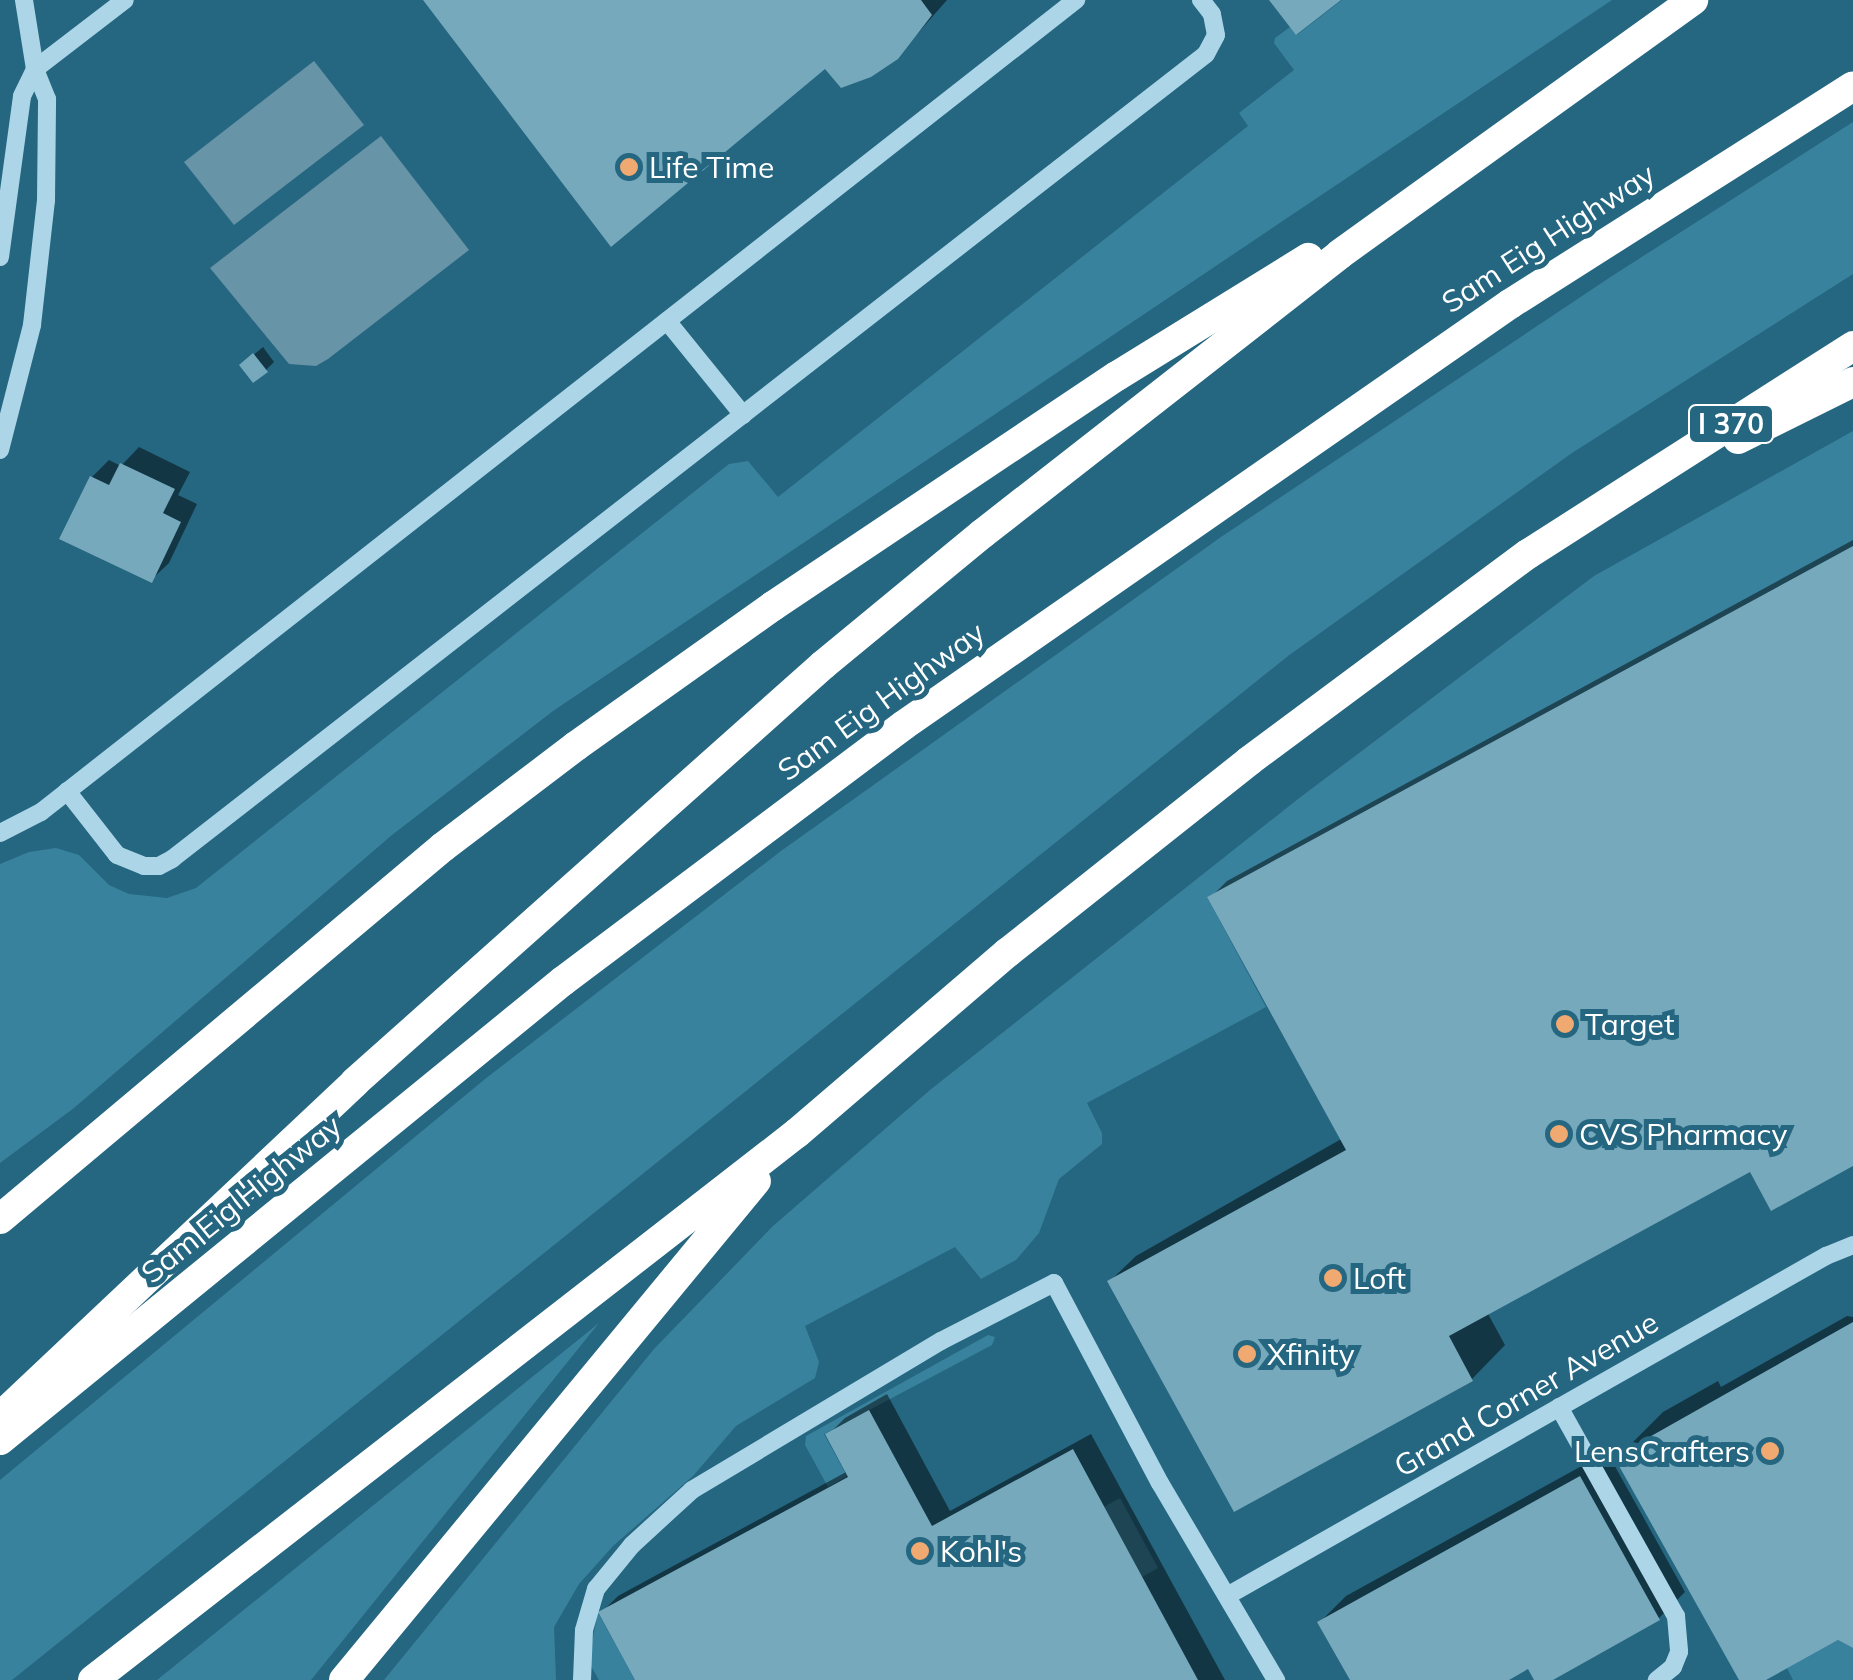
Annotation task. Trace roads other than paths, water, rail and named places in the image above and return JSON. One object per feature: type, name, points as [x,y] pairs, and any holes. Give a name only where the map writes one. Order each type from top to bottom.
[{"type":"highway","points":[[0,1417],[370,1068],[823,665],[1164,390],[1693,0]]},
{"type":"highway","name":"Sam Eig Highway","points":[[0,1440],[563,981],[904,725],[1510,304],[1853,86]]},
{"type":"highway","points":[[0,1219],[442,847],[576,746],[774,606],[1117,376],[1494,143]]},
{"type":"highway","name":"I 370","points":[[1610,503],[1853,346]]},
{"type":"highway","points":[[93,1680],[797,1133],[1007,953],[1249,760],[1528,554],[1610,503],[1853,382]]},
{"type":"highway","points":[[344,1680],[797,1133]]},
{"type":"street","points":[[0,450],[32,325],[46,202],[46,99],[36,69],[24,0]]},
{"type":"street","points":[[0,256],[22,96],[36,69],[125,0]]},
{"type":"street","points":[[0,832],[41,812],[68,792],[1076,0]]},
{"type":"street","points":[[68,792],[117,855],[144,866],[159,866],[172,859],[1206,54],[1216,35],[1212,14],[1201,0]]},
{"type":"street","points":[[667,321],[742,415]]},
{"type":"street","name":"Grand Corner Avenue","points":[[1228,1596],[1826,1256],[1853,1245]]},
{"type":"street","points":[[582,1680],[584,1630],[596,1589],[632,1545],[692,1490],[941,1341],[1054,1283],[1153,1469],[1276,1680]]},
{"type":"street","points":[[1560,1407],[1676,1616],[1679,1652],[1674,1667],[1657,1680]]},
{"type":"place","name":"Life Time","points":[[629,167]]},
{"type":"place","name":"Target","points":[[1565,1024]]},
{"type":"place","name":"CVS Pharmacy","points":[[1559,1134]]},
{"type":"place","name":"Loft","points":[[1333,1278]]},
{"type":"place","name":"Xfinity","points":[[1247,1354]]},
{"type":"place","name":"LensCrafters","points":[[1770,1451]]},
{"type":"place","name":"Kohl's","points":[[920,1551]]}]
